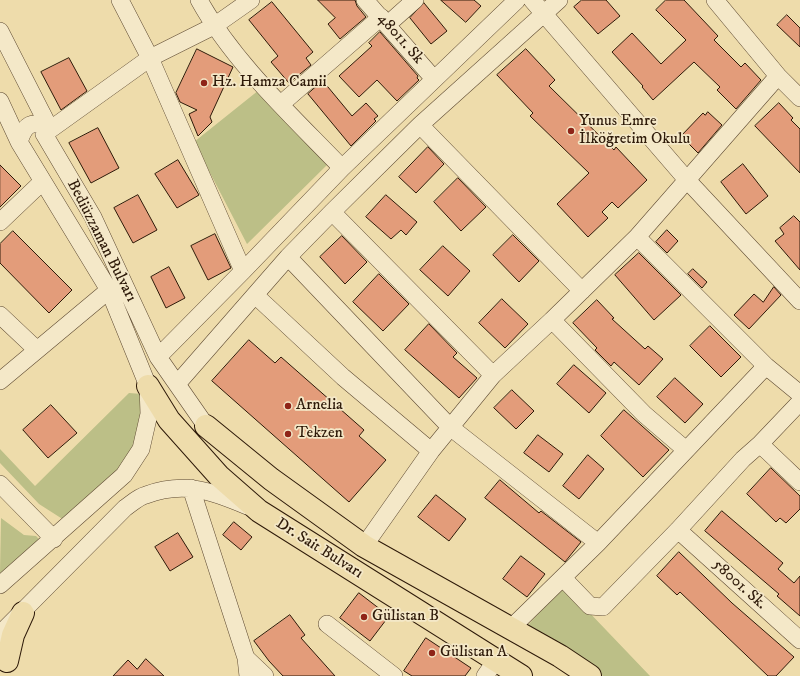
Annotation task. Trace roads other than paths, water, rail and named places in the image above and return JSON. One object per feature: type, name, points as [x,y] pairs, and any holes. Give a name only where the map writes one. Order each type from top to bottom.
[{"type":"main road","name":"Dr. Sait Bulvarı","points":[[148,386],[169,420],[219,476],[259,511],[490,668],[521,676]]},
{"type":"main road","name":"Dr. Sait Bulvarı","points":[[206,426],[271,479],[364,546],[510,629],[559,666],[590,676]]},
{"type":"main road","points":[[8,663],[13,635],[23,613]]},
{"type":"street","points":[[120,0],[150,58],[243,271]]},
{"type":"street","points":[[199,0],[214,26],[281,104],[342,168]]},
{"type":"street","points":[[19,142],[26,127],[32,124],[40,124],[47,131],[150,58],[214,26],[251,0]]},
{"type":"street","name":"48011. Sk","points":[[365,0],[434,79]]},
{"type":"street","points":[[281,104],[384,21],[415,0]]},
{"type":"street","points":[[158,357],[342,168],[517,0]]},
{"type":"street","points":[[532,0],[687,180],[800,301]]},
{"type":"street","points":[[177,384],[288,257],[332,212],[420,124],[544,15],[558,0]]},
{"type":"street","points":[[715,0],[778,76],[800,98]]},
{"type":"street","name":"Bediüzzaman Bulvarı","points":[[0,31],[47,131],[93,217],[158,357],[206,426]]},
{"type":"street","points":[[364,546],[431,451],[493,375],[552,320],[637,236],[778,76]]},
{"type":"street","name":"Bediüzzaman Bulvarı","points":[[0,101],[19,142],[42,182],[109,290],[148,386]]},
{"type":"street","points":[[420,124],[582,291]]},
{"type":"street","points":[[0,222],[42,182]]},
{"type":"street","points":[[332,212],[493,375]]},
{"type":"street","points":[[637,236],[766,366],[800,394]]},
{"type":"street","points":[[288,257],[450,427],[598,543]]},
{"type":"street","points":[[0,381],[36,349],[109,290]]},
{"type":"street","points":[[255,295],[343,377],[431,451]]},
{"type":"street","points":[[0,315],[36,349]]},
{"type":"street","points":[[552,320],[644,414],[686,450]]},
{"type":"street","points":[[510,629],[598,543],[766,366]]},
{"type":"street","points":[[0,585],[124,475],[141,449],[149,414],[148,386]]},
{"type":"street","points":[[563,578],[590,606],[603,607],[678,530],[743,458],[760,444],[800,402]]},
{"type":"street","points":[[760,444],[800,482]]},
{"type":"street","points":[[0,484],[54,538]]},
{"type":"street","points":[[0,634],[23,613],[125,508],[145,495],[175,488],[191,488],[215,492],[259,511]]},
{"type":"street","points":[[191,488],[246,658],[248,676]]},
{"type":"street","name":"58001. Sk.","points":[[678,530],[800,640]]},
{"type":"street","points":[[327,624],[394,676]]},
{"type":"street","points":[[246,658],[265,676]]},
{"type":"place","name":"Hz. Hamza Camii","points":[[204,83]]},
{"type":"place","name":"Yunus Emre İlköğretim Okulu","points":[[571,131]]},
{"type":"place","name":"Arnelia","points":[[288,406]]},
{"type":"place","name":"Tekzen","points":[[288,434]]},
{"type":"place","name":"Gülistan B","points":[[364,617]]},
{"type":"place","name":"Gülistan A","points":[[432,653]]}]
